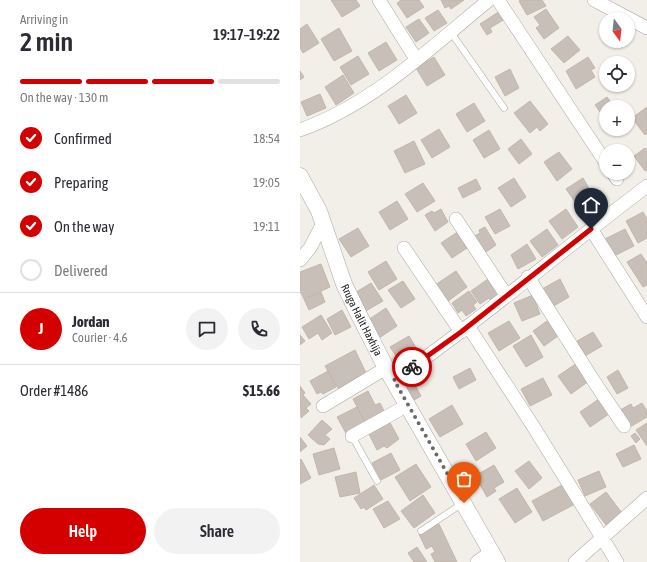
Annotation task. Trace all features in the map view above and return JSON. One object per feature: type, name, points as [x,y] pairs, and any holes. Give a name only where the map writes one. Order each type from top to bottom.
[{"type":"street","points":[[379,0],[416,59]]},
{"type":"street","points":[[300,130],[318,124],[356,104],[416,59],[489,0]]},
{"type":"street","points":[[498,0],[599,152]]},
{"type":"street","points":[[594,0],[647,28]]},
{"type":"street","name":"Rruga Halit Haxhija","points":[[300,176],[324,223],[344,284],[390,374],[494,557]]},
{"type":"street","points":[[323,406],[390,374],[465,329],[528,277],[647,186]]},
{"type":"street","points":[[456,219],[506,295]]},
{"type":"street","points":[[300,260],[310,248],[324,223]]},
{"type":"street","points":[[591,229],[647,317]]},
{"type":"street","points":[[404,248],[465,329],[617,562]]},
{"type":"street","points":[[528,277],[595,384],[624,426]]},
{"type":"street","points":[[352,436],[408,406]]},
{"type":"street","points":[[575,562],[647,498]]},
{"type":"street","points":[[477,562],[494,557]]},
{"type":"lane","points":[[450,31],[504,108]]},
{"type":"lane","points":[[352,436],[377,481]]},
{"type":"lane","points":[[421,531],[464,503]]},
{"type":"building","points":[[331,0],[356,0],[360,6],[342,17]]},
{"type":"building","points":[[401,0],[419,0],[424,7],[407,18],[397,3]]},
{"type":"building","points":[[441,0],[464,0],[451,9],[449,6],[445,8]]},
{"type":"building","points":[[542,0],[546,6],[527,15],[519,1]]},
{"type":"building","points":[[546,9],[559,28],[544,39],[536,28],[540,25],[534,17]]},
{"type":"building","points":[[438,10],[447,23],[434,31],[425,18]]},
{"type":"building","points":[[500,11],[505,19],[490,28],[492,32],[487,35],[480,24]]},
{"type":"building","points":[[419,19],[429,33],[416,42],[406,27]]},
{"type":"building","points":[[307,24],[319,43],[303,53],[300,48],[300,29]]},
{"type":"building","points":[[339,28],[352,51],[334,61],[321,39]]},
{"type":"building","points":[[568,36],[580,50],[564,63],[551,49]]},
{"type":"building","points":[[386,42],[397,60],[379,71],[368,53]]},
{"type":"building","points":[[358,56],[369,74],[351,85],[340,67]]},
{"type":"building","points":[[434,57],[445,75],[427,86],[416,68]]},
{"type":"building","points":[[588,57],[595,68],[591,70],[595,77],[576,89],[566,71]]},
{"type":"building","points":[[510,69],[519,88],[505,96],[495,77]]},
{"type":"building","points":[[300,71],[304,77],[300,80]]},
{"type":"building","points":[[343,75],[354,93],[336,105],[325,87]]},
{"type":"building","points":[[320,94],[326,108],[307,116],[301,102]]},
{"type":"building","points":[[406,95],[417,113],[399,124],[388,106]]},
{"type":"building","points":[[530,101],[548,124],[540,131],[537,127],[530,133],[514,113]]},
{"type":"building","points":[[599,102],[599,110],[595,105]]},
{"type":"building","points":[[474,103],[485,121],[467,132],[456,114]]},
{"type":"building","points":[[647,107],[647,133],[645,135],[635,122],[635,116]]},
{"type":"building","points":[[439,129],[450,147],[432,158],[421,140]]},
{"type":"building","points":[[489,130],[500,149],[484,158],[473,140]]},
{"type":"building","points":[[521,139],[532,154],[519,164],[508,149]]},
{"type":"building","points":[[414,141],[425,164],[405,173],[394,151]]},
{"type":"building","points":[[645,148],[647,151],[647,170],[645,171],[635,155]]},
{"type":"building","points":[[559,152],[572,169],[557,181],[544,162]]},
{"type":"building","points":[[514,178],[526,197],[511,207],[498,188]]},
{"type":"building","points":[[583,178],[591,192],[575,202],[566,189]]},
{"type":"building","points":[[476,179],[481,189],[463,198],[458,188]]},
{"type":"building","points":[[423,183],[435,201],[417,212],[405,194]]},
{"type":"building","points":[[397,201],[408,219],[390,230],[379,212]]},
{"type":"building","points":[[441,209],[448,222],[435,231],[425,215],[432,211],[434,213]]},
{"type":"building","points":[[500,209],[510,226],[495,234],[485,217]]},
{"type":"building","points":[[566,209],[578,227],[562,239],[549,221]]},
{"type":"building","points":[[643,212],[647,219],[647,238],[638,243],[626,221]]},
{"type":"building","points":[[485,227],[496,245],[483,254],[471,238],[480,233],[479,230]]},
{"type":"building","points":[[358,228],[369,246],[351,257],[339,239]]},
{"type":"building","points":[[547,229],[558,245],[542,257],[530,241]]},
{"type":"building","points":[[625,229],[634,246],[614,256],[605,239]]},
{"type":"building","points":[[459,231],[470,246],[452,258],[441,243]]},
{"type":"building","points":[[527,244],[536,259],[518,269],[511,255]]},
{"type":"building","points":[[641,254],[647,263],[647,285],[643,287],[627,262]]},
{"type":"building","points":[[386,261],[397,279],[379,290],[368,272]]},
{"type":"building","points":[[321,264],[330,287],[304,299],[300,291],[300,272]]},
{"type":"building","points":[[456,271],[467,287],[447,302],[435,285]]},
{"type":"building","points":[[488,279],[501,297],[492,303],[489,298],[480,304],[471,291]]},
{"type":"building","points":[[560,279],[569,297],[552,307],[542,289]]},
{"type":"building","points":[[403,281],[415,299],[401,308],[388,290]]},
{"type":"building","points":[[371,283],[383,301],[364,312],[353,294]]},
{"type":"building","points":[[469,291],[477,302],[473,305],[476,309],[466,316],[462,310],[458,313],[452,303]]},
{"type":"building","points":[[321,292],[325,302],[309,310],[304,299]]},
{"type":"building","points":[[533,295],[540,314],[522,321],[514,303]]},
{"type":"building","points":[[386,308],[397,326],[379,338],[368,320]]},
{"type":"building","points":[[342,310],[351,327],[335,335],[327,319]]},
{"type":"building","points":[[321,315],[332,333],[322,340],[318,333],[309,339],[302,327]]},
{"type":"building","points":[[509,321],[520,338],[499,351],[488,333]]},
{"type":"building","points":[[547,321],[558,336],[544,346],[533,331]]},
{"type":"building","points":[[593,332],[602,346],[585,356],[577,341]]},
{"type":"building","points":[[300,335],[305,341],[300,345]]},
{"type":"building","points":[[531,335],[543,357],[526,367],[513,346]]},
{"type":"building","points":[[409,336],[420,354],[402,365],[390,347]]},
{"type":"building","points":[[355,350],[367,375],[339,390],[325,366]]},
{"type":"building","points":[[577,363],[589,381],[571,394],[558,376]]},
{"type":"building","points":[[470,368],[476,380],[459,389],[453,377]]},
{"type":"building","points":[[618,370],[628,388],[617,394],[607,377]]},
{"type":"building","points":[[328,371],[336,387],[323,394],[321,392],[317,394],[310,381]]},
{"type":"building","points":[[543,378],[552,395],[530,406],[521,389]]},
{"type":"building","points":[[412,380],[421,396],[409,403],[400,386]]},
{"type":"building","points":[[300,386],[305,393],[303,395],[311,404],[306,408],[309,411],[301,418]]},
{"type":"building","points":[[368,391],[375,405],[380,403],[385,413],[365,422],[353,399]]},
{"type":"building","points":[[599,399],[609,414],[590,427],[580,412]]},
{"type":"building","points":[[642,403],[647,411],[647,417],[630,427],[620,410],[631,404],[633,408]]},
{"type":"building","points":[[452,405],[463,424],[440,437],[429,419]]},
{"type":"building","points":[[357,407],[366,424],[347,435],[337,417]]},
{"type":"building","points":[[322,420],[332,429],[325,435],[330,439],[324,445],[318,444],[308,435]]},
{"type":"building","points":[[389,421],[399,439],[387,448],[384,446],[377,450],[368,432]]},
{"type":"building","points":[[647,423],[647,446],[636,430]]},
{"type":"building","points":[[486,432],[496,448],[476,461],[466,444]]},
{"type":"building","points":[[635,433],[640,439],[636,443],[631,436]]},
{"type":"building","points":[[300,437],[307,446],[300,452]]},
{"type":"building","points":[[634,445],[641,459],[623,467],[616,454]]},
{"type":"building","points":[[334,448],[340,469],[319,475],[313,454]]},
{"type":"building","points":[[391,453],[400,470],[381,480],[372,463]]},
{"type":"building","points":[[301,459],[311,478],[300,484],[300,460]]},
{"type":"building","points":[[529,461],[542,478],[529,489],[515,471]]},
{"type":"building","points":[[416,464],[431,487],[410,501],[395,477]]},
{"type":"building","points":[[494,465],[504,482],[494,488],[496,491],[487,497],[475,476]]},
{"type":"building","points":[[599,471],[606,487],[585,496],[578,480]]},
{"type":"building","points":[[356,472],[360,493],[340,497],[335,477]]},
{"type":"building","points":[[564,484],[575,504],[543,521],[532,501]]},
{"type":"building","points":[[374,485],[383,499],[366,510],[364,507],[361,509],[354,498]]},
{"type":"building","points":[[517,488],[532,512],[515,523],[499,499]]},
{"type":"building","points":[[606,492],[622,513],[606,525],[590,504]]},
{"type":"building","points":[[423,495],[435,513],[414,528],[401,511]]},
{"type":"building","points":[[388,501],[400,519],[384,528],[373,509]]},
{"type":"building","points":[[439,524],[457,562],[435,562],[431,554],[435,552],[432,546],[426,549],[419,534]]},
{"type":"building","points":[[417,547],[427,562],[414,562],[408,553]]},
{"type":"way so far","points":[[412,367],[394,380],[464,503]]},
{"type":"route","points":[[412,367],[447,343],[528,277],[591,229]]}]
